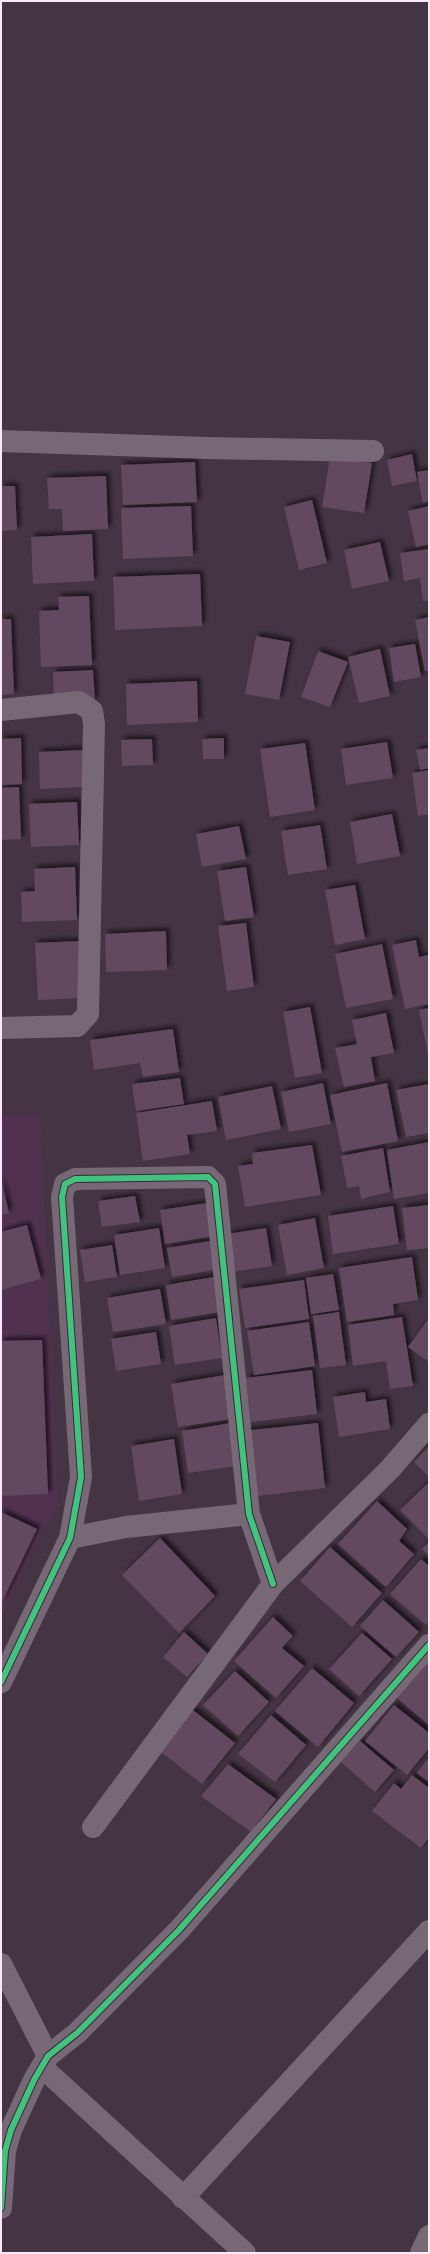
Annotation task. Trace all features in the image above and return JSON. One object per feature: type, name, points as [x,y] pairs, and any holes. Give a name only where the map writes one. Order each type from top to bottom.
[{"type":"street","points":[[1,440],[207,448],[373,451]]},
{"type":"street","points":[[1,710],[79,702],[92,711],[94,724],[88,1014],[77,1026],[1,1028]]},
{"type":"street","points":[[1,1682],[70,1538],[81,1477],[62,1197],[65,1184],[75,1179],[208,1177],[215,1184],[249,1514],[273,1584]]},
{"type":"street","points":[[93,1827],[273,1584],[390,1469],[429,1424]]},
{"type":"street","points":[[70,1538],[126,1527],[249,1514]]},
{"type":"street","points":[[1,2208],[5,2151],[11,2130],[45,2062],[77,2033],[179,1930],[429,1645]]},
{"type":"street","points":[[183,2198],[429,1931]]},
{"type":"street","points":[[1,1964],[45,2062],[183,2198],[245,2253]]},
{"type":"street","points":[[420,2253],[429,2236]]},
{"type":"shaded area","points":[[1,1115],[40,1115],[58,1502],[1,1617]]},
{"type":"building","points":[[412,454],[417,481],[392,486],[387,460]]},
{"type":"building","points":[[330,457],[372,463],[364,513],[322,507]]},
{"type":"building","points":[[195,462],[197,502],[123,505],[121,465]]},
{"type":"building","points":[[429,470],[429,501],[423,503],[417,472]]},
{"type":"building","points":[[106,476],[108,529],[63,531],[62,509],[49,509],[47,478]]},
{"type":"building","points":[[1,486],[15,486],[17,530],[1,531]]},
{"type":"building","points":[[312,500],[327,563],[299,570],[284,507]]},
{"type":"building","points":[[191,506],[193,556],[123,559],[121,508]]},
{"type":"building","points":[[429,506],[429,544],[416,547],[408,511]]},
{"type":"building","points":[[92,534],[94,581],[33,584],[31,537]]},
{"type":"building","points":[[380,542],[389,581],[352,589],[344,550]]},
{"type":"building","points":[[429,549],[429,600],[423,601],[420,578],[404,581],[400,553]]},
{"type":"building","points":[[200,574],[202,626],[115,630],[113,577]]},
{"type":"building","points":[[89,596],[92,665],[41,667],[39,611],[59,610],[58,597]]},
{"type":"building","points":[[429,617],[429,671],[425,671],[415,620]]},
{"type":"building","points":[[1,619],[11,619],[14,694],[1,695]]},
{"type":"building","points":[[256,636],[290,642],[279,700],[245,694]]},
{"type":"building","points":[[415,644],[421,677],[394,682],[389,648]]},
{"type":"building","points":[[380,649],[390,696],[359,703],[348,657]]},
{"type":"building","points":[[318,651],[348,662],[330,707],[301,697]]},
{"type":"building","points":[[93,670],[95,701],[54,703],[53,672]]},
{"type":"building","points":[[197,681],[198,722],[127,725],[126,684]]},
{"type":"building","points":[[21,738],[22,784],[1,785],[1,739]]},
{"type":"building","points":[[224,738],[224,759],[203,759],[202,739]]},
{"type":"building","points":[[152,739],[153,765],[122,766],[121,740]]},
{"type":"building","points":[[387,742],[393,778],[346,785],[341,749]]},
{"type":"building","points":[[305,743],[315,810],[270,817],[260,749]]},
{"type":"building","points":[[429,748],[429,768],[420,770],[416,750]]},
{"type":"building","points":[[83,750],[84,787],[40,789],[39,752]]},
{"type":"building","points":[[429,770],[429,814],[418,816],[412,773]]},
{"type":"building","points":[[19,787],[21,839],[1,840],[1,788]]},
{"type":"building","points":[[77,802],[79,845],[31,847],[29,804]]},
{"type":"building","points":[[392,814],[400,856],[357,864],[350,822]]},
{"type":"building","points":[[320,825],[327,869],[288,875],[281,831]]},
{"type":"building","points":[[239,826],[246,859],[202,867],[196,834]]},
{"type":"building","points":[[75,867],[77,920],[22,922],[21,892],[35,891],[34,869]]},
{"type":"building","points":[[246,867],[254,917],[225,921],[217,871]]},
{"type":"building","points":[[355,885],[365,939],[335,945],[325,890]]},
{"type":"building","points":[[246,923],[254,987],[227,991],[218,926]]},
{"type":"building","points":[[166,931],[167,970],[106,972],[105,934]]},
{"type":"building","points":[[416,940],[419,957],[429,955],[429,1004],[405,1009],[392,945]]},
{"type":"building","points":[[80,941],[82,998],[38,1000],[35,943]]},
{"type":"building","points":[[382,944],[393,999],[346,1008],[335,954]]},
{"type":"building","points":[[310,1007],[322,1073],[295,1078],[283,1012]]},
{"type":"building","points":[[429,1008],[429,1055],[428,1055],[419,1010]]},
{"type":"building","points":[[386,1013],[394,1053],[371,1057],[375,1081],[344,1087],[335,1048],[357,1044],[352,1020]]},
{"type":"building","points":[[173,1029],[179,1072],[143,1077],[140,1063],[94,1070],[90,1040]]},
{"type":"building","points":[[180,1078],[184,1104],[136,1111],[132,1084]]},
{"type":"building","points":[[323,1083],[331,1124],[289,1132],[281,1092]]},
{"type":"building","points":[[387,1083],[398,1141],[342,1152],[330,1095]]},
{"type":"building","points":[[429,1084],[429,1133],[406,1137],[396,1090]]},
{"type":"building","points":[[272,1086],[281,1129],[226,1140],[218,1097]]},
{"type":"building","points":[[212,1101],[217,1131],[187,1135],[190,1154],[143,1161],[136,1113]]},
{"type":"building","points":[[429,1142],[429,1193],[394,1199],[387,1150]]},
{"type":"building","points":[[312,1145],[321,1195],[245,1207],[238,1166],[253,1164],[252,1153]]},
{"type":"building","points":[[383,1148],[390,1192],[361,1199],[359,1186],[347,1188],[341,1156]]},
{"type":"building","points":[[1,1179],[9,1213],[1,1215]]},
{"type":"building","points":[[135,1196],[140,1222],[102,1227],[98,1201]]},
{"type":"building","points":[[214,1202],[220,1235],[165,1244],[160,1210]]},
{"type":"building","points":[[429,1205],[429,1248],[407,1250],[402,1208]]},
{"type":"building","points":[[393,1206],[399,1244],[333,1254],[328,1216]]},
{"type":"building","points":[[315,1218],[324,1268],[287,1275],[278,1225]]},
{"type":"building","points":[[27,1225],[41,1279],[1,1290],[1,1232]]},
{"type":"building","points":[[159,1228],[165,1268],[120,1275],[114,1235]]},
{"type":"building","points":[[266,1228],[272,1266],[233,1272],[227,1234]]},
{"type":"building","points":[[216,1240],[220,1269],[172,1277],[167,1248]]},
{"type":"building","points":[[112,1245],[117,1277],[85,1282],[80,1250]]},
{"type":"building","points":[[412,1257],[418,1300],[393,1304],[394,1315],[347,1322],[339,1268]]},
{"type":"building","points":[[333,1274],[339,1310],[311,1314],[306,1278]]},
{"type":"building","points":[[214,1277],[219,1312],[171,1320],[166,1285]]},
{"type":"building","points":[[304,1280],[309,1319],[245,1328],[239,1289]]},
{"type":"building","points":[[160,1289],[166,1324],[113,1332],[107,1298]]},
{"type":"building","points":[[339,1312],[346,1365],[320,1368],[313,1316]]},
{"type":"building","points":[[402,1317],[413,1386],[390,1389],[386,1361],[353,1366],[348,1325]]},
{"type":"building","points":[[216,1318],[222,1358],[175,1365],[169,1326]]},
{"type":"building","points":[[429,1318],[429,1362],[408,1347]]},
{"type":"building","points":[[309,1322],[315,1366],[254,1375],[247,1331]]},
{"type":"building","points":[[156,1332],[161,1364],[116,1371],[111,1339]]},
{"type":"building","points":[[42,1340],[48,1494],[1,1496],[1,1341]]},
{"type":"building","points":[[312,1370],[317,1414],[251,1422],[246,1378]]},
{"type":"building","points":[[225,1375],[232,1419],[178,1427],[171,1384]]},
{"type":"building","points":[[365,1392],[366,1402],[386,1399],[390,1429],[339,1437],[333,1397]]},
{"type":"building","points":[[231,1423],[237,1466],[188,1473],[182,1431]]},
{"type":"building","points":[[318,1423],[325,1488],[249,1497],[242,1431]]},
{"type":"building","points":[[174,1439],[182,1494],[139,1501],[131,1446]]},
{"type":"building","points":[[429,1446],[429,1477],[414,1462]]},
{"type":"building","points":[[427,1484],[429,1486],[429,1539],[400,1510]]},
{"type":"building","points":[[377,1501],[407,1529],[399,1541],[414,1554],[386,1587],[338,1544]]},
{"type":"building","points":[[1,1512],[37,1529],[1,1604]]},
{"type":"building","points":[[160,1538],[215,1596],[179,1633],[122,1575]]},
{"type":"building","points":[[429,1542],[429,1556],[422,1549]]},
{"type":"building","points":[[330,1547],[382,1593],[352,1627],[300,1581]]},
{"type":"building","points":[[421,1559],[429,1566],[429,1621],[426,1625],[390,1594]]},
{"type":"building","points":[[383,1600],[419,1632],[396,1657],[360,1626]]},
{"type":"building","points":[[273,1617],[293,1636],[282,1648],[304,1666],[276,1698],[234,1661]]},
{"type":"building","points":[[184,1632],[208,1654],[187,1677],[163,1657]]},
{"type":"building","points":[[362,1633],[392,1659],[359,1696],[329,1669]]},
{"type":"building","points":[[429,1658],[429,1725],[396,1697]]},
{"type":"building","points":[[312,1668],[354,1703],[318,1747],[275,1711]]},
{"type":"building","points":[[235,1671],[269,1702],[238,1736],[203,1705]]},
{"type":"building","points":[[394,1705],[429,1733],[429,1748],[407,1775],[365,1741]]},
{"type":"building","points":[[189,1707],[235,1743],[202,1784],[156,1748]]},
{"type":"building","points":[[271,1715],[306,1745],[275,1782],[238,1754]]},
{"type":"building","points":[[360,1741],[394,1770],[375,1792],[341,1762]]},
{"type":"building","points":[[429,1757],[429,1782],[417,1773]]},
{"type":"building","points":[[228,1764],[276,1799],[251,1832],[201,1796]]},
{"type":"building","points":[[412,1775],[429,1788],[429,1837],[421,1848],[372,1811],[394,1783],[401,1789]]},
{"type":"cycle path","points":[[1,1682],[70,1538],[81,1477],[62,1197],[65,1184],[75,1179],[208,1177],[215,1184],[249,1514],[273,1584]]},
{"type":"cycle path","points":[[1,2208],[5,2151],[11,2130],[34,2080],[48,2056],[77,2033],[179,1930],[429,1645]]}]
